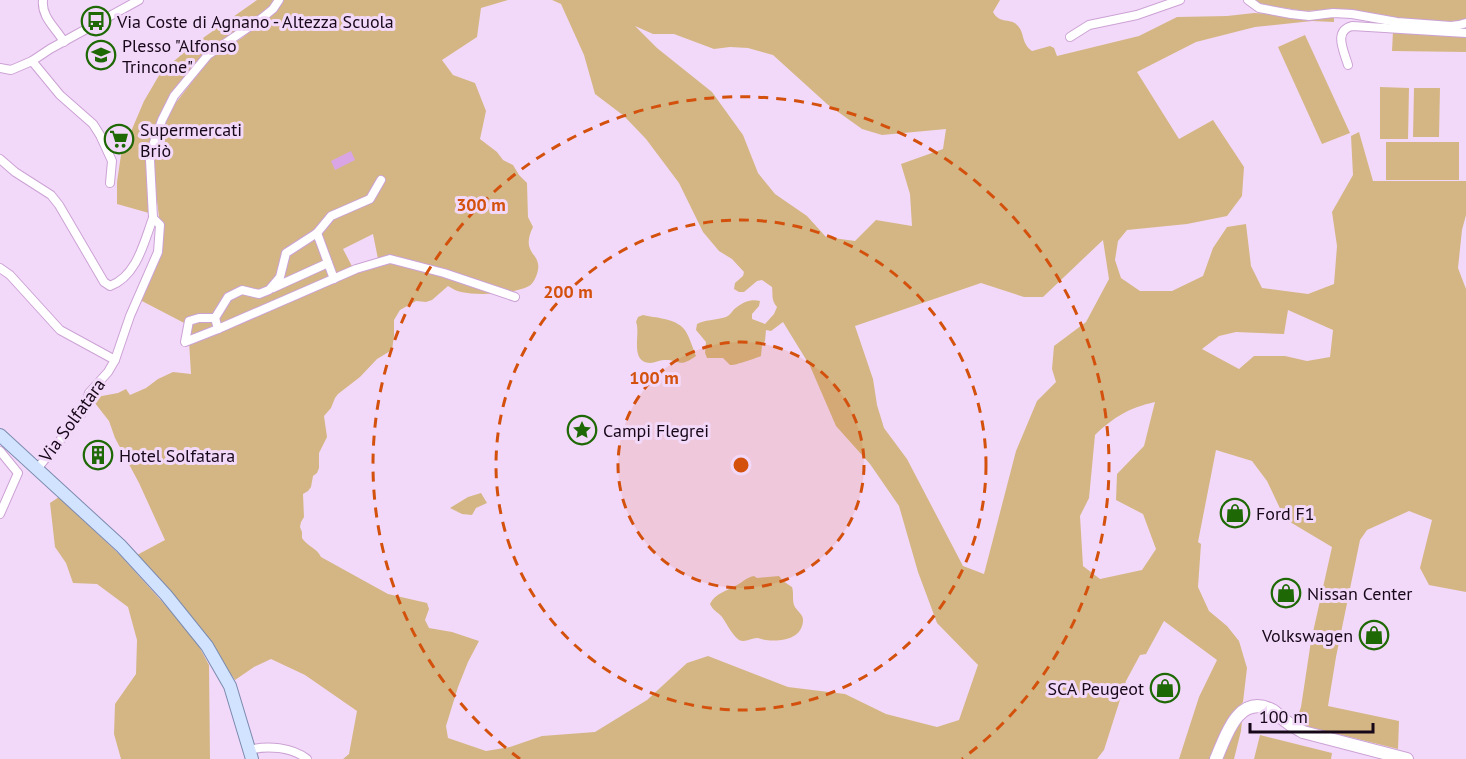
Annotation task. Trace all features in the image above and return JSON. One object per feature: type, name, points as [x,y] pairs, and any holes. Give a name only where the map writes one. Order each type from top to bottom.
[{"type":"main road","name":"Via Solfatara","points":[[0,435],[37,469]]},
{"type":"main road","points":[[37,469],[121,546],[166,595],[207,646],[230,686],[250,754]]},
{"type":"street","points":[[43,0],[44,13],[64,42]]},
{"type":"street","points":[[0,68],[11,70],[32,61],[139,0]]},
{"type":"street","points":[[0,159],[15,172],[51,195],[104,282],[110,285],[122,279],[140,254],[153,218],[150,160],[152,148],[174,96],[208,55],[262,18],[273,9],[279,0]]},
{"type":"street","points":[[1070,37],[1089,25],[1137,15],[1180,0]]},
{"type":"street","points":[[1248,0],[1266,11],[1300,15],[1352,14],[1397,22],[1451,26],[1466,23]]},
{"type":"street","points":[[1348,64],[1341,40],[1341,34],[1346,27],[1466,33]]},
{"type":"street","points":[[32,61],[60,95],[93,124],[112,161],[110,183]]},
{"type":"street","points":[[269,290],[280,277],[286,254],[317,233],[331,216],[370,199],[381,180]]},
{"type":"street","points":[[0,268],[60,330],[116,360],[130,316],[158,252],[160,225],[153,218]]},
{"type":"street","points":[[317,233],[334,279]]},
{"type":"street","points":[[215,318],[199,318],[189,321],[185,342],[356,269],[390,259],[444,273],[514,297]]},
{"type":"street","points":[[218,329],[215,318],[228,297],[242,290],[259,294],[328,263]]},
{"type":"street","name":"Via Solfatara","points":[[37,469],[83,412],[89,393],[116,360]]},
{"type":"street","points":[[0,451],[18,473],[0,514]]},
{"type":"street","points":[[1216,759],[1228,730],[1238,715],[1251,707],[1258,706],[1274,711],[1293,727],[1303,732],[1407,759]]},
{"type":"street","points":[[250,754],[258,747],[274,748],[293,751],[307,759]]},
{"type":"shaded area","points":[[257,0],[274,0],[269,8],[206,53],[169,97],[146,151],[149,213],[117,204],[121,155],[144,101],[161,72],[193,45]]},
{"type":"shaded area","points":[[282,0],[508,0],[481,8],[477,37],[442,60],[453,75],[475,83],[486,111],[480,139],[497,152],[503,160],[513,165],[527,183],[528,217],[533,227],[529,243],[537,259],[536,276],[529,286],[505,292],[468,293],[448,286],[432,300],[416,301],[400,310],[394,320],[392,350],[377,359],[360,377],[338,394],[324,416],[327,437],[319,453],[317,473],[313,476],[311,487],[303,494],[304,517],[300,527],[302,538],[321,557],[388,594],[427,603],[429,609],[425,620],[429,628],[452,632],[479,641],[458,687],[446,726],[448,738],[486,751],[510,747],[542,736],[595,732],[647,700],[687,663],[708,656],[788,687],[845,694],[886,714],[937,727],[959,720],[978,665],[937,623],[918,572],[899,506],[870,464],[836,426],[810,366],[783,322],[771,331],[766,330],[761,356],[732,365],[723,358],[707,358],[706,342],[696,330],[697,324],[726,317],[735,308],[754,300],[760,301],[752,314],[752,319],[765,324],[777,307],[773,300],[772,287],[762,280],[757,281],[744,292],[734,289],[735,283],[744,272],[732,259],[719,251],[703,232],[679,183],[646,139],[624,116],[595,94],[584,55],[561,4],[552,0],[1000,0],[993,12],[996,16],[1015,23],[1022,32],[1026,45],[1032,51],[1050,46],[1054,48],[1057,56],[1139,36],[1177,17],[1254,13],[1334,17],[1334,22],[1312,21],[1255,27],[1196,42],[1137,72],[1179,139],[1213,120],[1244,167],[1242,196],[1227,216],[1187,224],[1127,230],[1118,241],[1115,260],[1121,278],[1140,291],[1172,291],[1203,276],[1213,248],[1227,227],[1246,224],[1251,266],[1262,288],[1308,294],[1334,284],[1337,246],[1332,212],[1353,175],[1351,136],[1359,132],[1373,181],[1466,181],[1466,215],[1458,268],[1466,289],[1466,592],[1429,585],[1420,568],[1432,520],[1409,511],[1367,530],[1360,540],[1328,706],[1399,721],[1398,749],[1309,727],[1296,721],[1301,707],[1311,641],[1332,547],[1285,519],[1267,481],[1252,461],[1216,450],[1198,542],[1201,544],[1198,587],[1209,611],[1227,626],[1239,641],[1247,668],[1243,702],[1235,713],[1213,759],[1179,759],[1199,697],[1217,660],[1164,621],[1146,654],[1140,655],[1126,681],[1104,750],[1097,759],[343,759],[349,754],[357,711],[305,675],[271,659],[235,680],[193,619],[137,555],[165,540],[115,438],[109,421],[91,398],[118,393],[126,389],[130,395],[173,372],[191,374],[188,325],[140,300],[163,249],[154,157],[171,109],[212,56],[242,38],[275,11]],"holes":[[[635,26],[653,34],[674,34],[714,49],[748,48],[773,55],[827,104],[862,129],[882,135],[946,129],[943,149],[901,164],[910,194],[912,226],[876,220],[855,241],[826,237],[807,216],[775,194],[758,173],[743,135],[712,92],[657,48]],[[373,234],[379,264],[355,272],[343,249]],[[1103,240],[1109,279],[1086,322],[1054,346],[1052,369],[1056,382],[1037,401],[1016,451],[984,574],[963,566],[907,459],[884,428],[873,379],[855,326],[981,283],[1024,297],[1043,297]],[[1288,310],[1333,330],[1330,357],[1307,361],[1285,356],[1254,356],[1239,369],[1202,349],[1219,336],[1236,332],[1284,334]],[[1155,402],[1144,446],[1117,474],[1116,500],[1143,514],[1156,549],[1142,570],[1100,579],[1083,566],[1080,516],[1089,498],[1095,435],[1116,418],[1137,407]]]},
{"type":"shaded area","points":[[1256,0],[1466,0],[1466,21],[1451,23],[1334,10],[1304,11],[1272,6]]},
{"type":"shaded area","points":[[1393,31],[1466,34],[1466,52],[1392,51]]},
{"type":"shaded area","points":[[1305,35],[1350,133],[1322,144],[1278,47]]},
{"type":"shaded area","points":[[1380,87],[1409,88],[1408,139],[1380,139]]},
{"type":"shaded area","points":[[1414,88],[1440,88],[1439,137],[1413,137]]},
{"type":"shaded area","points":[[1386,142],[1459,142],[1459,180],[1386,180]]},
{"type":"shaded area","points":[[351,151],[355,160],[335,170],[331,161]]},
{"type":"shaded area","points":[[643,315],[680,325],[688,335],[696,356],[682,363],[662,360],[650,363],[640,358],[636,322],[638,317]]},
{"type":"shaded area","points":[[481,493],[487,503],[476,508],[472,515],[462,514],[450,508],[468,497]]},
{"type":"shaded area","points":[[59,497],[120,555],[194,637],[209,665],[210,759],[121,759],[114,734],[115,704],[136,674],[137,640],[128,607],[97,584],[73,583],[66,563],[55,547],[50,503]]},
{"type":"shaded area","points":[[754,576],[757,578],[779,576],[792,587],[794,605],[803,619],[802,627],[795,635],[778,640],[757,638],[739,640],[711,606],[712,600],[718,595]]},
{"type":"shaded area","points":[[1242,721],[1234,759],[1222,759],[1234,732]]},
{"type":"shaded area","points":[[1260,735],[1332,753],[1331,759],[1254,759]]},
{"type":"place","name":"Via Coste di Agnano - Altezza Scuola","points":[[96,21]]},
{"type":"place","name":"Plesso \"Alfonso Trincone\"","points":[[101,55]]},
{"type":"place","name":"Supermercati Briò","points":[[119,139]]},
{"type":"place","name":"Campi Flegrei","points":[[582,430]]},
{"type":"place","name":"Hotel Solfatara","points":[[98,455]]},
{"type":"place","name":"Ford F1","points":[[1235,513]]},
{"type":"place","name":"Nissan Center","points":[[1286,593]]},
{"type":"place","name":"Volkswagen","points":[[1374,635]]},
{"type":"place","name":"SCA Peugeot","points":[[1165,688]]}]
